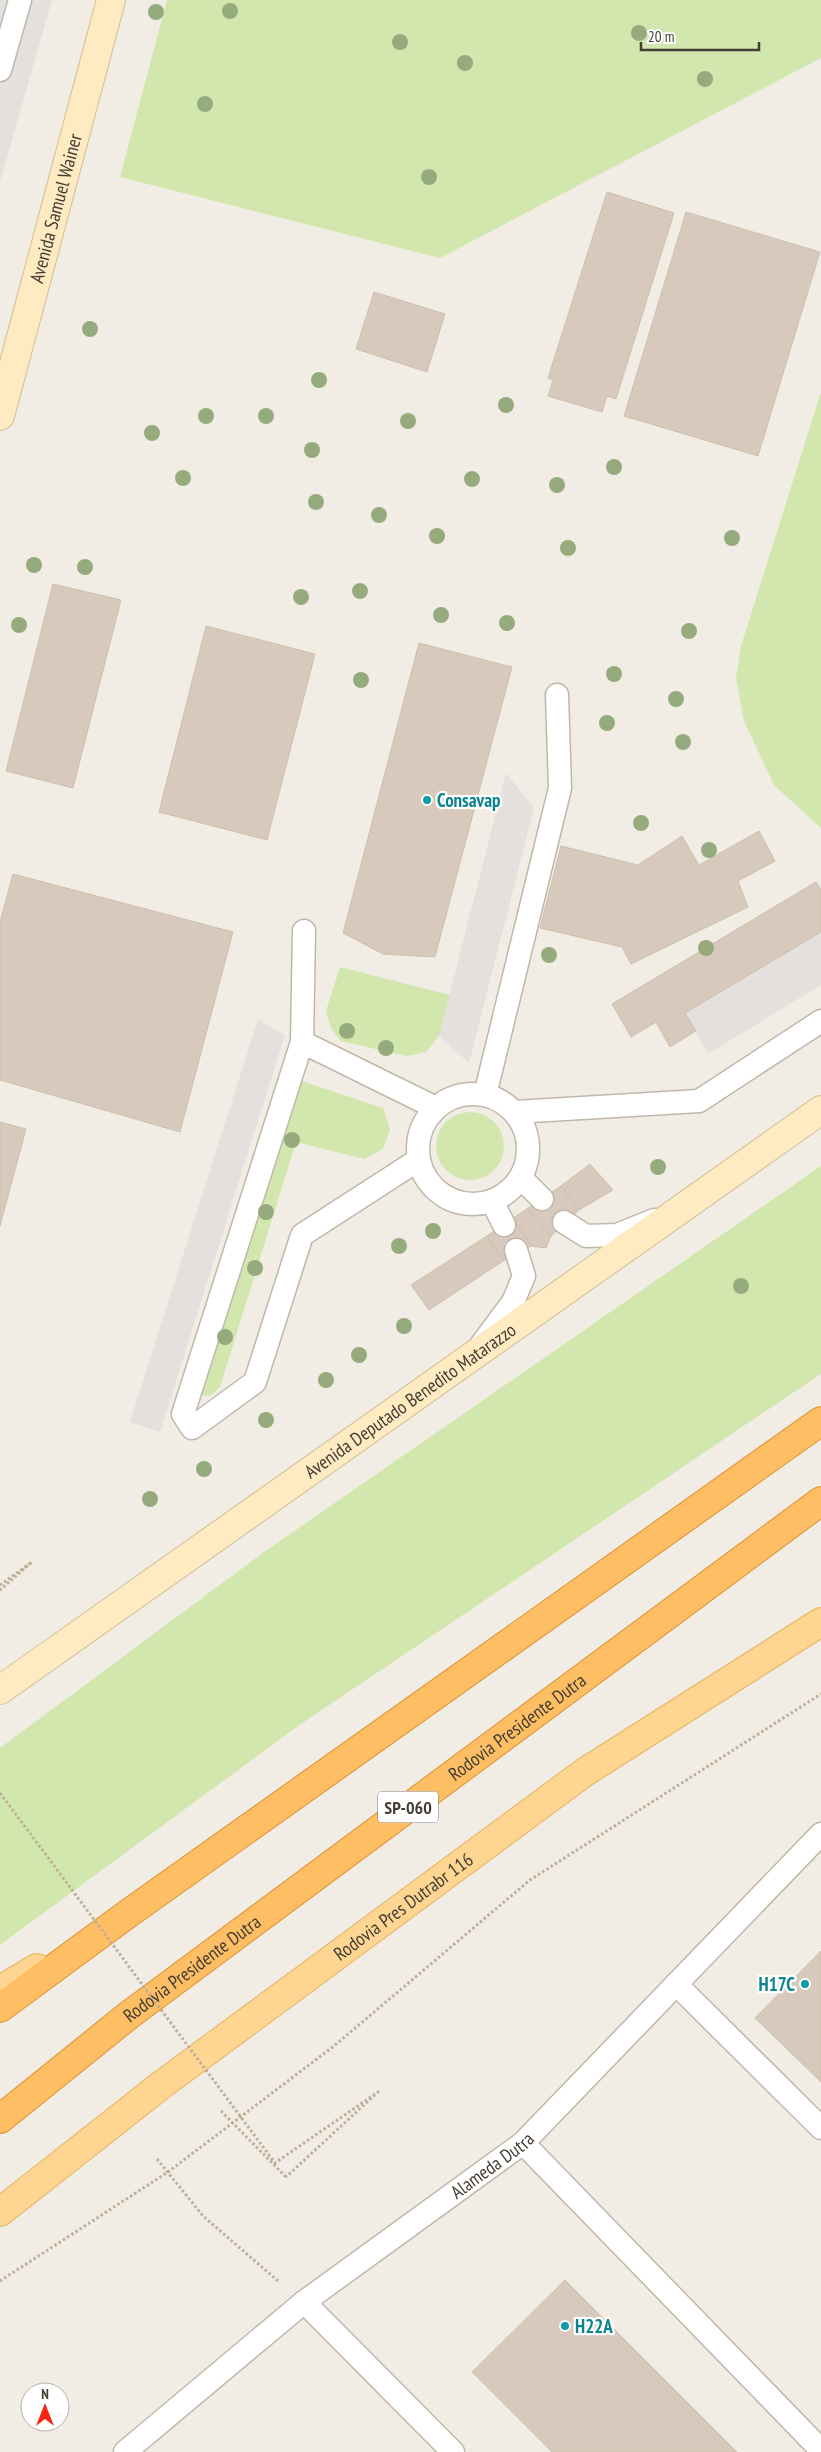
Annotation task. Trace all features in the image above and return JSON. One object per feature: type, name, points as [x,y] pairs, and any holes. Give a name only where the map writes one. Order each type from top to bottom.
[{"type":"highway","points":[[0,2008],[129,1913],[821,1421]]},
{"type":"highway","name":"Rodovia Presidente Dutra","points":[[0,2119],[137,2009],[821,1501]]},
{"type":"main road","name":"Avenida Samuel Wainer","points":[[0,416],[111,0]]},
{"type":"main road","name":"Avenida Deputado Benedito Matarazzo","points":[[0,1690],[821,1110]]},
{"type":"main road","name":"Rodovia Pres Dutrabr 116","points":[[0,2212],[160,2086],[585,1772],[821,1622]]},
{"type":"main road","points":[[0,1990],[129,1913]]},
{"type":"lane","points":[[0,70],[20,0]]},
{"type":"lane","points":[[485,1095],[560,788],[557,695]]},
{"type":"lane","points":[[304,932],[302,1042],[183,1414],[192,1428],[255,1382],[302,1234],[418,1160]]},
{"type":"lane","points":[[514,1112],[699,1100],[821,1021]]},
{"type":"lane","points":[[302,1042],[436,1108]]},
{"type":"lane","points":[[467,1093],[485,1095],[501,1100],[514,1112],[525,1128],[528,1144],[528,1161],[522,1179],[508,1192],[492,1201],[473,1205],[454,1201],[438,1192],[431,1184],[425,1177],[418,1160],[418,1141],[424,1123],[436,1108],[450,1098],[467,1093]]},
{"type":"lane","points":[[522,1179],[542,1199]]},
{"type":"lane","points":[[492,1201],[504,1225]]},
{"type":"lane","points":[[564,1222],[586,1236],[617,1234],[682,1208]]},
{"type":"lane","points":[[475,1354],[513,1302],[524,1276],[516,1250]]},
{"type":"lane","name":"Alameda Dutra","points":[[130,2450],[304,2302],[523,2143],[821,1834]]},
{"type":"lane","points":[[676,1984],[821,2128]]},
{"type":"lane","points":[[523,2143],[821,2450]]},
{"type":"lane","points":[[304,2302],[453,2452]]},
{"type":"path","points":[[0,1585],[32,1562],[0,1590]]},
{"type":"path","points":[[0,2281],[168,2172],[233,2124],[334,2046],[530,1880],[821,1694]]},
{"type":"path","points":[[0,1793],[275,2163],[378,2092],[286,2177],[221,2110]]},
{"type":"path","points":[[158,2159],[202,2216],[304,2302]]},
{"type":"green space","points":[[167,0],[821,0],[821,58],[440,258],[120,177]]},
{"type":"green space","points":[[821,392],[821,828],[774,785],[744,721],[736,678],[741,646]]},
{"type":"green space","points":[[340,967],[450,995],[439,1036],[426,1052],[406,1056],[341,1041],[331,1028],[326,1011]]},
{"type":"green space","points":[[296,1079],[383,1108],[390,1129],[383,1149],[364,1159],[296,1142],[220,1387],[210,1396],[201,1395],[199,1384]]},
{"type":"green space","points":[[470,1112],[483,1114],[494,1122],[502,1133],[504,1146],[502,1159],[494,1170],[483,1178],[470,1180],[457,1178],[446,1170],[438,1159],[436,1146],[438,1133],[446,1122],[457,1114]]},
{"type":"green space","points":[[821,1166],[821,1374],[298,1726],[0,1945],[0,1748],[264,1552]]},
{"type":"shaded area","points":[[0,0],[52,0],[0,182]]},
{"type":"shaded area","points":[[506,773],[534,808],[469,1063],[439,1036]]},
{"type":"shaded area","points":[[821,932],[821,985],[708,1054],[685,1013]]},
{"type":"shaded area","points":[[258,1019],[285,1035],[160,1432],[130,1422]]},
{"type":"building","points":[[607,192],[674,213],[616,399],[607,396],[602,412],[548,396],[553,380],[548,378]]},
{"type":"building","points":[[686,212],[820,252],[758,456],[624,416]]},
{"type":"building","points":[[374,292],[445,314],[427,372],[356,349]]},
{"type":"building","points":[[53,584],[121,600],[73,788],[6,771]]},
{"type":"building","points":[[206,626],[315,654],[267,840],[159,812]]},
{"type":"building","name":"Consavap","points":[[419,643],[512,667],[435,957],[383,954],[343,933]]},
{"type":"building","points":[[759,831],[775,861],[738,881],[748,907],[631,964],[622,947],[540,928],[561,846],[638,865],[682,836],[699,865]]},
{"type":"building","points":[[13,874],[233,932],[180,1132],[0,1080],[0,922]]},
{"type":"building","points":[[816,882],[821,890],[821,932],[685,1013],[696,1031],[670,1047],[656,1022],[631,1037],[612,1004]]},
{"type":"building","points":[[0,1122],[26,1129],[0,1226]]},
{"type":"building","points":[[590,1164],[613,1190],[579,1210],[561,1186]]},
{"type":"building","points":[[561,1186],[579,1210],[551,1236],[527,1209]]},
{"type":"building","points":[[527,1209],[551,1236],[546,1248],[531,1246],[513,1218]]},
{"type":"building","points":[[513,1218],[531,1246],[503,1261],[487,1236]]},
{"type":"building","points":[[487,1236],[503,1261],[429,1310],[411,1285]]},
{"type":"building","name":"H17C","points":[[821,1951],[821,2082],[755,2018]]},
{"type":"building","name":"H22A","points":[[565,2280],[737,2452],[552,2452],[472,2372]]},
{"type":"place","name":"Consavap","points":[[427,800]]},
{"type":"place","name":"H17C","points":[[805,1984]]},
{"type":"place","name":"H22A","points":[[565,2326]]}]
